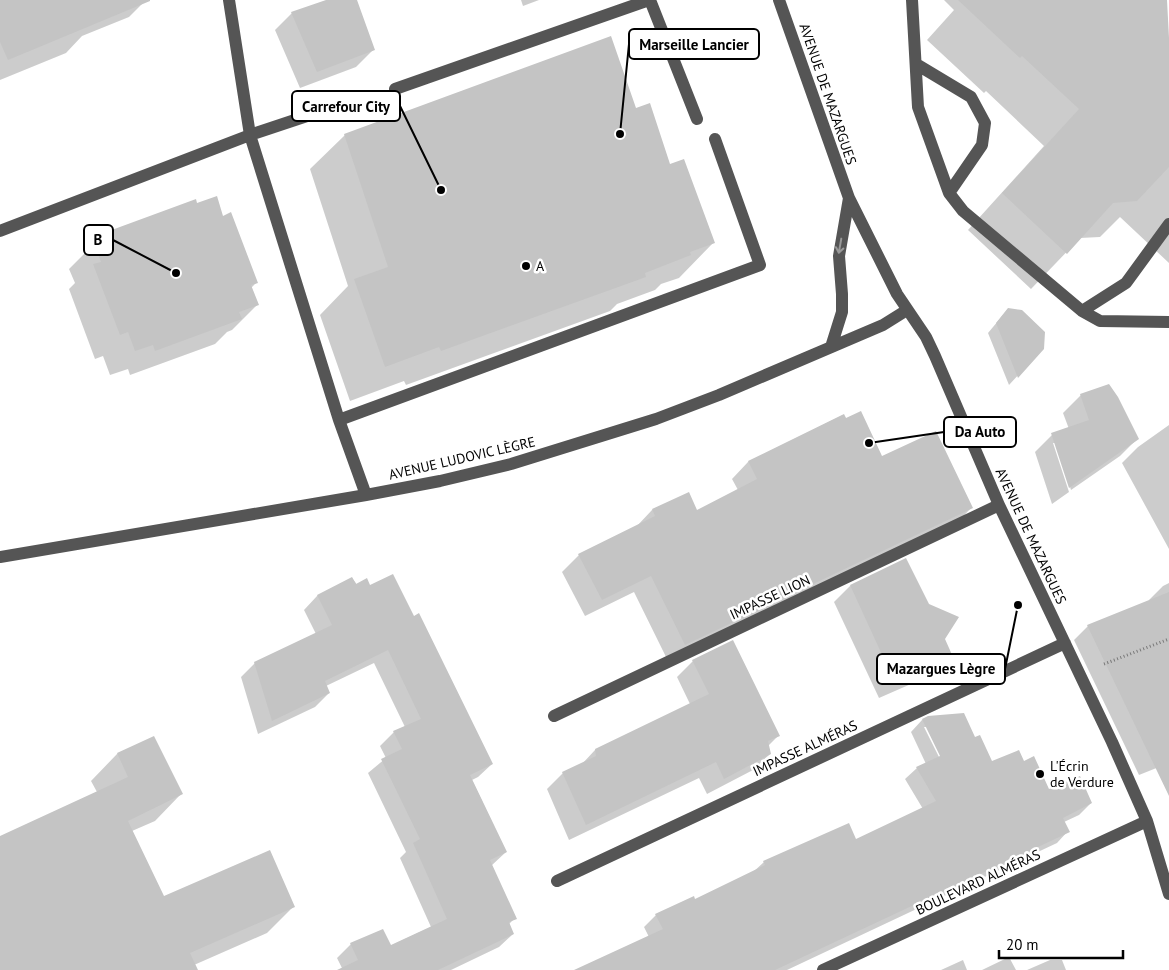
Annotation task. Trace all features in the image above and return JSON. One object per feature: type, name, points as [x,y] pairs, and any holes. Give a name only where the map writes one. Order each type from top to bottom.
[{"type":"street","points":[[229,0],[250,135],[339,420],[366,495]]},
{"type":"street","points":[[395,89],[650,0],[697,119]]},
{"type":"street","name":"AVENUE DE MAZARGUES","points":[[779,0],[848,198],[876,253],[908,310],[926,337],[935,356],[999,505],[1146,820],[1169,894]]},
{"type":"street","points":[[912,0],[918,107],[949,193],[963,211],[1082,311],[1100,321],[1169,322]]},
{"type":"street","points":[[916,64],[971,97],[985,123],[982,145],[949,193]]},
{"type":"street","points":[[0,231],[250,135],[361,98]]},
{"type":"street","points":[[339,420],[760,265],[714,139]]},
{"type":"street","name":"AVENUE DE MAZARGUES","points":[[831,347],[842,312],[839,256],[848,198]]},
{"type":"street","points":[[1082,311],[1126,283],[1169,224]]},
{"type":"street","name":"AVENUE LUDOVIC LÈGRE","points":[[0,557],[366,495],[440,481],[511,464],[647,422],[719,396],[882,325],[908,310]]},
{"type":"street","name":"IMPASSE LION","points":[[554,716],[999,505]]},
{"type":"street","name":"IMPASSE ALMÉRAS","points":[[557,881],[1065,644]]},
{"type":"street","name":"BOULEVARD ALMÉRAS","points":[[822,970],[1146,820]]},
{"type":"path","points":[[1079,674],[1169,639]]},
{"type":"building","points":[[0,0],[150,1],[8,60],[0,42]]},
{"type":"building","points":[[326,0],[357,0],[375,50],[317,72],[291,12]]},
{"type":"building","points":[[958,0],[1167,0],[1169,38],[1169,167],[1137,201],[1113,203],[1067,254],[1002,193],[1079,109],[1022,56],[1020,58]]},
{"type":"building","points":[[611,36],[636,108],[650,103],[670,164],[684,159],[715,243],[690,252],[691,255],[645,273],[646,277],[441,351],[439,347],[385,367],[354,279],[388,267],[344,134]]},
{"type":"building","points":[[217,196],[223,216],[231,212],[258,283],[251,285],[259,305],[239,312],[242,319],[155,351],[153,345],[135,351],[128,332],[120,335],[93,264],[101,262],[94,243],[111,236],[109,231],[196,199],[197,203]]},
{"type":"building","points":[[1008,308],[1022,310],[1045,332],[1044,349],[1018,378],[996,323]]},
{"type":"building","points":[[1109,384],[1118,397],[1139,439],[1069,488],[1051,433],[1089,420],[1080,394]]},
{"type":"building","points":[[861,411],[882,456],[936,431],[973,508],[685,645],[651,576],[602,600],[578,554],[655,516],[652,509],[689,492],[697,510],[757,479],[748,461],[844,414],[846,418]]},
{"type":"building","points":[[906,558],[929,604],[959,617],[945,639],[953,657],[895,683],[850,585]]},
{"type":"building","points":[[393,574],[414,616],[419,613],[493,764],[470,775],[507,852],[490,860],[517,919],[509,922],[514,934],[438,970],[337,970],[358,960],[350,943],[383,929],[391,945],[447,919],[413,843],[420,839],[381,759],[402,749],[393,731],[421,719],[388,650],[325,681],[330,693],[272,721],[254,662],[332,625],[317,595],[352,577],[356,584],[367,578],[370,585]]},
{"type":"building","points":[[1169,592],[1169,796],[1087,625]]},
{"type":"building","points":[[733,640],[780,736],[768,741],[771,754],[724,779],[716,762],[586,825],[562,772],[596,756],[595,749],[709,694],[692,660]]},
{"type":"building","points":[[964,713],[975,737],[980,735],[992,761],[1019,750],[1024,761],[1034,756],[1049,789],[1080,776],[1092,803],[1063,818],[1070,832],[775,970],[574,970],[663,929],[655,914],[694,896],[695,899],[765,865],[763,861],[849,823],[856,839],[936,801],[916,767],[940,756],[922,719],[928,716]]},
{"type":"building","points":[[154,736],[183,794],[128,821],[164,896],[270,850],[295,907],[190,953],[198,970],[0,970],[0,836],[128,777],[117,753]]},
{"type":"place","name":"Marseille Lancier","points":[[620,134]]},
{"type":"place","name":"Carrefour City","points":[[441,190]]},
{"type":"place","name":"A","points":[[526,266]]},
{"type":"place","name":"B","points":[[176,273]]},
{"type":"place","name":"Da Auto","points":[[869,443]]},
{"type":"place","name":"Mazargues Lègre","points":[[1018,605]]},
{"type":"place","name":"L'Écrin de Verdure","points":[[1040,774]]}]
